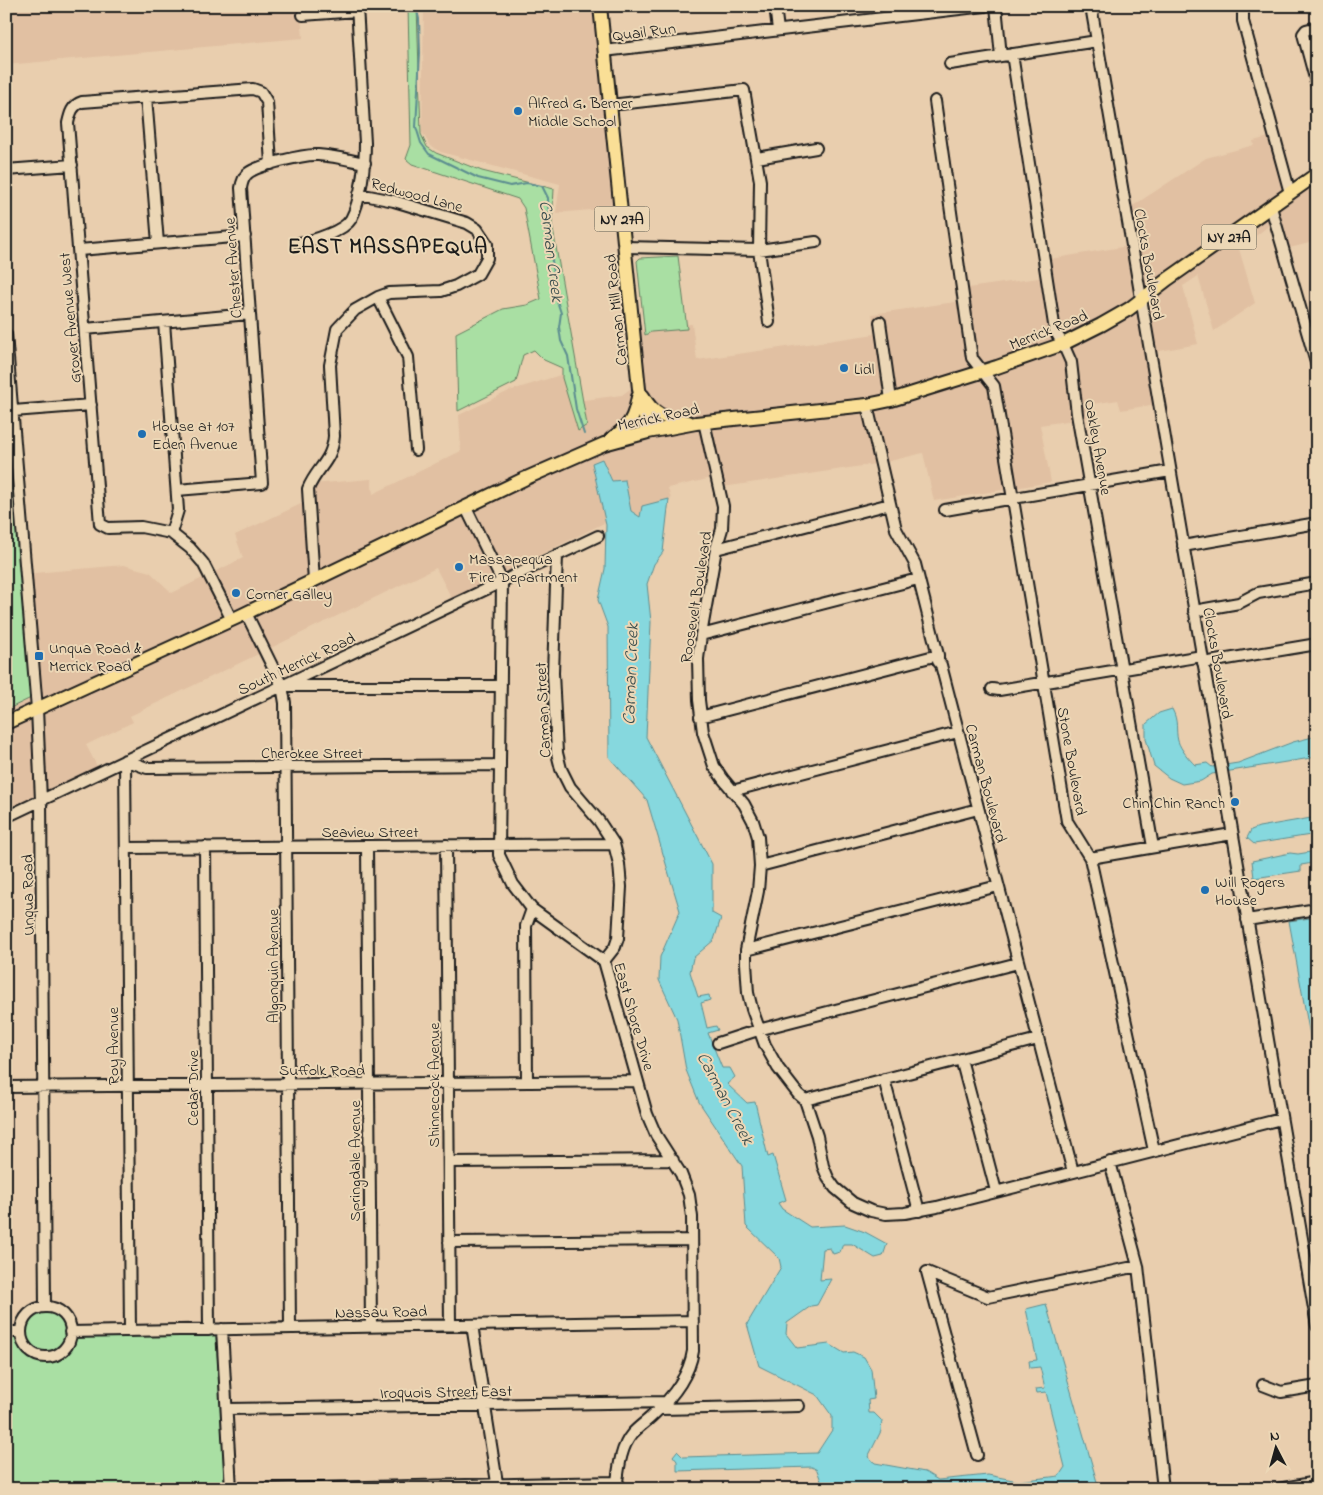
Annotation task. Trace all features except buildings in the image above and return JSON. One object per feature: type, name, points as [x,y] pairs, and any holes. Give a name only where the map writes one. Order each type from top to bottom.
[{"type":"main road","name":"Carman Mill Road","points":[[600,6],[639,389],[648,432]]},
{"type":"main road","name":"Merrick Road","points":[[6,723],[232,620],[573,457],[604,444],[648,432],[700,423],[867,405],[891,400],[983,372],[1063,344],[1101,325],[1141,300],[1317,174]]},
{"type":"main road","points":[[639,389],[648,405],[655,412],[668,418],[700,423]]},
{"type":"main road","points":[[604,444],[630,423],[635,413],[639,389]]},
{"type":"street","points":[[776,6],[778,30]]},
{"type":"street","name":"Quail Run","points":[[604,51],[985,6]]},
{"type":"street","name":"Oakley Avenue","points":[[996,6],[1007,55],[1055,331],[1063,344],[1070,362],[1077,414],[1153,847]]},
{"type":"street","name":"Clocks Boulevard","points":[[1091,6],[1317,1326]]},
{"type":"street","points":[[1242,6],[1243,21],[1290,193]]},
{"type":"street","points":[[299,244],[342,227],[351,220],[360,194],[366,142],[357,8],[303,15]]},
{"type":"street","points":[[1317,27],[1305,32],[1317,86]]},
{"type":"street","points":[[950,64],[1097,41]]},
{"type":"street","points":[[158,243],[146,97],[243,89],[253,89],[261,92],[267,102],[272,164]]},
{"type":"street","points":[[610,104],[744,90],[760,181],[759,250],[769,322]]},
{"type":"street","name":"Grover Avenue West","points":[[146,97],[82,102],[75,106],[68,123],[99,521],[104,527],[141,527],[171,533]]},
{"type":"street","name":"Stone Boulevard","points":[[935,101],[972,358],[994,386],[1067,821],[1090,858],[1154,1151]]},
{"type":"street","points":[[1317,114],[1317,120]]},
{"type":"street","points":[[757,158],[816,148]]},
{"type":"street","name":"Chester Avenue","points":[[177,490],[262,483],[241,188],[242,180],[252,170],[317,155],[365,163]]},
{"type":"street","points":[[6,170],[72,165]]},
{"type":"street","name":"Redwood Lane","points":[[314,581],[308,489],[312,480],[328,460],[333,447],[330,365],[337,328],[355,310],[389,293],[441,291],[456,286],[478,274],[487,258],[487,244],[477,229],[466,223],[394,201],[360,194]]},
{"type":"street","points":[[1271,207],[1317,366]]},
{"type":"street","points":[[79,250],[245,236]]},
{"type":"street","points":[[625,247],[759,250],[816,242]]},
{"type":"street","points":[[378,297],[408,357],[416,450]]},
{"type":"street","points":[[85,329],[250,314]]},
{"type":"street","points":[[164,322],[178,510],[171,533],[190,548],[203,563],[232,620]]},
{"type":"street","points":[[880,322],[891,400]]},
{"type":"street","name":"Unqua Road","points":[[6,334],[37,709],[41,800],[45,1307]]},
{"type":"street","points":[[13,411],[91,405]]},
{"type":"street","name":"Carman Boulevard","points":[[867,405],[896,529],[914,564],[938,661],[941,665],[1072,1172]]},
{"type":"street","name":"Roosevelt Boulevard","points":[[700,423],[723,506],[722,530],[716,549],[701,635],[698,682],[700,717],[706,744],[714,766],[744,804],[753,821],[758,837],[760,866],[756,905],[746,950],[748,993],[758,1030],[778,1068],[805,1100],[817,1136],[823,1166],[835,1188],[853,1203],[871,1211],[896,1214],[918,1211],[1281,1119]]},
{"type":"street","points":[[945,510],[1170,471]]},
{"type":"street","points":[[716,549],[890,504]]},
{"type":"street","name":"East Shore Drive","points":[[466,508],[502,581],[499,855],[513,884],[532,909],[604,961],[653,1128],[681,1174],[689,1195],[692,1217],[693,1350],[691,1362],[687,1374],[663,1405],[632,1434],[625,1445],[621,1458],[619,1486]]},
{"type":"street","points":[[1183,546],[1317,524]]},
{"type":"street","name":"South Merrick Road","points":[[6,817],[598,536]]},
{"type":"street","name":"Carman Street","points":[[557,555],[553,673],[557,753],[561,769],[570,787],[599,822],[614,844],[619,864],[621,887],[618,938],[615,947],[604,961]]},
{"type":"street","points":[[701,635],[918,579]]},
{"type":"street","points":[[1194,611],[1239,603],[1258,593],[1317,584]]},
{"type":"street","name":"Algonquin Avenue","points":[[246,613],[282,686],[285,702],[290,1328]]},
{"type":"street","points":[[992,689],[999,690],[1122,669],[1317,644]]},
{"type":"street","points":[[700,717],[938,656]]},
{"type":"street","points":[[282,686],[501,686]]},
{"type":"street","points":[[732,791],[958,732]]},
{"type":"street","name":"Cherokee Street","points":[[125,760],[147,768],[500,765]]},
{"type":"street","name":"Roy Avenue","points":[[125,760],[130,1331]]},
{"type":"street","points":[[760,866],[978,809]]},
{"type":"street","points":[[1090,858],[1232,834]]},
{"type":"street","name":"Seaview Street","points":[[126,848],[614,844]]},
{"type":"street","name":"Shinnecock Avenue","points":[[446,845],[450,1325]]},
{"type":"street","name":"Springdale Avenue","points":[[367,846],[371,1327]]},
{"type":"street","name":"Cedar Drive","points":[[205,847],[209,1330]]},
{"type":"street","points":[[746,950],[998,886]]},
{"type":"street","points":[[527,1082],[526,926],[532,909]]},
{"type":"street","points":[[1247,920],[1317,909]]},
{"type":"street","points":[[718,1043],[758,1030],[1018,963]]},
{"type":"street","points":[[805,1100],[1038,1040]]},
{"type":"street","points":[[961,1059],[996,1192]]},
{"type":"street","points":[[884,1079],[918,1211]]},
{"type":"street","name":"Suffolk Road","points":[[6,1087],[638,1081]]},
{"type":"street","points":[[449,1162],[673,1160]]},
{"type":"street","points":[[1110,1162],[1138,1266],[1163,1489]]},
{"type":"street","points":[[449,1242],[692,1240]]},
{"type":"street","points":[[977,1455],[927,1272],[988,1297],[1138,1266]]},
{"type":"street","points":[[45,1307],[58,1310],[65,1316],[70,1332],[69,1340],[61,1351],[53,1355],[44,1356],[35,1354],[28,1348],[23,1341],[21,1332],[23,1323],[28,1315],[36,1309],[45,1307]]},
{"type":"street","name":"Nassau Road","points":[[70,1332],[692,1321]]},
{"type":"street","points":[[472,1325],[498,1487]]},
{"type":"street","points":[[222,1330],[231,1489]]},
{"type":"street","points":[[6,1332],[21,1332]]},
{"type":"street","points":[[1263,1385],[1281,1392],[1317,1386]]},
{"type":"street","name":"Iroquois Street East","points":[[227,1409],[485,1405],[799,1406]]},
{"type":"street","points":[[1278,1489],[1317,1482]]},
{"type":"street","points":[[266,1489],[619,1486]]},
{"type":"shaded area","points":[[6,6],[300,6],[303,38],[6,65]]},
{"type":"shaded area","name":"Alfred G. Berner Middle School","points":[[424,6],[604,6],[624,207],[556,213],[560,184],[441,152],[430,146],[422,132]]},
{"type":"shaded area","points":[[1281,134],[1293,181],[1317,165],[1317,241],[1278,251],[1271,224],[1239,249],[1255,303],[1214,331],[1198,276],[1183,286],[1198,344],[1154,352],[1163,403],[1121,410],[1118,400],[1086,405],[1088,418],[1040,425],[1051,482],[934,501],[923,453],[882,463],[723,487],[721,476],[668,488],[671,499],[641,517],[631,511],[625,480],[612,481],[602,459],[592,463],[606,522],[452,599],[436,568],[130,716],[133,722],[86,745],[99,770],[6,814],[6,710],[23,574],[124,565],[150,572],[172,593],[243,558],[235,535],[303,503],[314,503],[312,484],[371,479],[373,494],[461,451],[459,415],[509,391],[573,371],[577,401],[622,395],[630,389],[645,387],[638,330],[692,324],[697,360],[875,334],[872,314],[969,300],[968,288],[1053,276],[1050,259],[1134,245],[1128,209],[1206,158],[1254,145],[1253,141]]},
{"type":"green space","points":[[408,6],[417,6],[421,134],[427,147],[436,153],[482,171],[554,189],[552,224],[587,425],[578,431],[562,378],[562,368],[544,360],[534,350],[523,355],[516,382],[458,411],[456,333],[503,309],[527,305],[541,299],[524,208],[518,199],[412,164],[406,159],[411,145]]},
{"type":"green space","points":[[678,256],[687,329],[651,332],[645,335],[637,261],[640,258]]},
{"type":"green space","points":[[6,368],[33,697],[6,710]]},
{"type":"green space","points":[[45,1308],[56,1311],[63,1317],[68,1327],[69,1338],[216,1334],[225,1489],[6,1489],[6,1339],[23,1338],[23,1327],[27,1318],[35,1311]]},
{"type":"water","points":[[602,459],[612,481],[625,480],[631,511],[640,517],[642,506],[669,499],[663,552],[654,564],[647,584],[651,622],[646,737],[712,864],[712,913],[721,918],[714,940],[693,958],[690,972],[698,997],[709,995],[710,1000],[701,1003],[707,1028],[716,1026],[718,1030],[708,1033],[722,1068],[730,1068],[735,1077],[727,1084],[747,1103],[755,1102],[768,1157],[773,1155],[786,1200],[778,1203],[782,1209],[810,1227],[845,1225],[865,1232],[887,1244],[883,1256],[875,1258],[852,1244],[843,1244],[840,1252],[833,1254],[830,1248],[823,1249],[820,1280],[831,1279],[817,1305],[811,1306],[787,1323],[786,1334],[797,1348],[829,1344],[844,1353],[853,1352],[864,1357],[871,1369],[874,1399],[868,1400],[869,1413],[874,1413],[882,1421],[881,1431],[868,1457],[875,1463],[925,1472],[938,1480],[988,1475],[1018,1481],[1059,1476],[1065,1467],[1046,1392],[1037,1393],[1036,1389],[1045,1388],[1040,1367],[1030,1368],[1029,1361],[1037,1360],[1026,1309],[1046,1304],[1099,1489],[824,1489],[817,1470],[812,1467],[677,1471],[677,1461],[673,1456],[677,1451],[683,1457],[817,1453],[832,1430],[832,1416],[817,1395],[759,1366],[747,1324],[781,1267],[779,1258],[746,1226],[742,1166],[699,1102],[686,1070],[677,1019],[659,980],[660,957],[680,911],[647,800],[609,757],[608,627],[598,600],[605,569],[606,525],[592,463]]},
{"type":"water","points":[[1172,709],[1179,744],[1195,765],[1207,763],[1212,767],[1238,763],[1293,742],[1317,736],[1317,757],[1212,774],[1201,781],[1182,784],[1169,778],[1154,766],[1146,739],[1146,724],[1159,713]]},
{"type":"water","points":[[1317,817],[1317,834],[1254,844],[1247,838],[1251,830],[1259,827]]},
{"type":"water","points":[[1317,851],[1317,873],[1315,874],[1313,863],[1301,865],[1301,871],[1254,878],[1252,861],[1290,853],[1298,854]]},
{"type":"water","points":[[1310,918],[1317,954],[1317,1074],[1289,921]]},
{"type":"waterway","name":"Carman Creek","points":[[416,6],[419,19],[420,53],[416,127],[421,143],[429,154],[478,178],[510,186],[527,183],[542,186],[548,198],[550,249],[554,273],[554,292],[561,313],[559,327],[561,341],[568,356],[576,409],[584,434]]},
{"type":"place","name":"Alfred G. Berner Middle School","points":[[518,111]]},
{"type":"place","name":"Lidl","points":[[844,368]]},
{"type":"place","name":"House at 107 Eden Avenue","points":[[142,434]]},
{"type":"place","name":"Massapequa Fire Department","points":[[459,567]]},
{"type":"place","name":"Corner Galley","points":[[236,593]]},
{"type":"place","name":"Unqua Road & Merrick Road","points":[[39,656]]},
{"type":"place","name":"Chin Chin Ranch","points":[[1235,802]]},
{"type":"place","name":"Will Rogers House","points":[[1205,890]]},
{"type":"district","name":"EAST MASSAPEQUA","points":[[388,246]]}]
